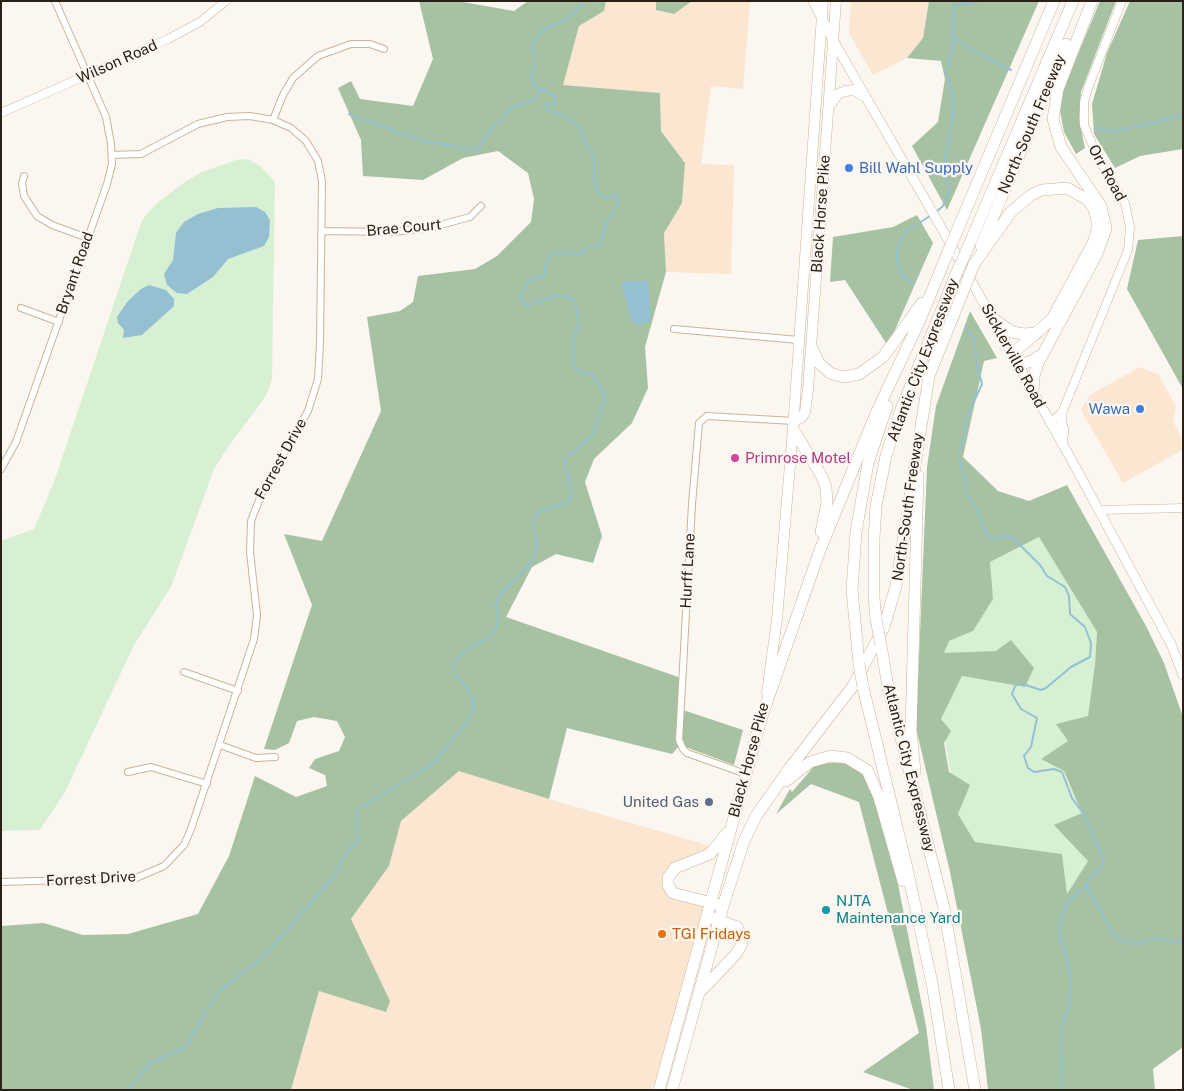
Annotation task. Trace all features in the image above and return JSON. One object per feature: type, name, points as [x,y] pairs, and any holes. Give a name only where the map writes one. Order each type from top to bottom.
[{"type":"highway","name":"North-South Freeway","points":[[762,716],[806,587],[877,411],[920,320],[1054,1]]},
{"type":"highway","name":"Atlantic City Expressway","points":[[975,1090],[952,952],[888,687],[876,619],[874,539],[876,506],[886,456],[900,412],[957,272],[1073,1]]},
{"type":"highway","name":"North-South Freeway","points":[[717,905],[744,841],[765,801],[853,686],[884,628],[898,576],[918,434],[929,376],[1085,1]]},
{"type":"highway","points":[[1033,392],[1035,369],[1097,254],[1106,229],[1101,206],[1062,147],[1053,119],[1058,89],[1092,1]]},
{"type":"highway","points":[[974,264],[1011,212],[1031,195],[1054,187],[1067,188],[1088,200],[1094,209],[1098,225],[1094,241],[1052,319],[1037,333],[1015,360]]},
{"type":"highway","points":[[812,348],[819,363],[830,373],[852,377],[866,371],[883,357],[910,321],[948,252]]},
{"type":"highway","points":[[992,318],[1012,332],[1024,334],[1037,333]]},
{"type":"highway","name":"Atlantic City Expressway","points":[[920,320],[875,439],[860,500],[852,590],[863,687],[906,864],[932,983],[949,1090]]},
{"type":"highway","points":[[1015,360],[1032,361],[1043,354]]},
{"type":"highway","points":[[794,425],[821,475],[826,487],[828,503],[806,587]]},
{"type":"highway","points":[[918,434],[911,730],[923,826]]},
{"type":"highway","name":"Black Horse Pike","points":[[659,1090],[717,905],[732,828],[762,716]]},
{"type":"highway","points":[[765,801],[801,768],[821,758],[840,756],[857,762],[867,770],[878,797],[932,983]]},
{"type":"highway","points":[[717,905],[673,893],[668,885],[668,878],[675,868],[710,854],[732,828]]},
{"type":"highway","points":[[699,994],[731,960],[742,944],[742,938],[737,927],[713,918]]},
{"type":"highway","name":"Black Horse Pike","points":[[672,1090],[699,994],[713,918]]},
{"type":"main road","name":"Sicklerville Road","points":[[813,1],[834,42],[933,213],[1099,510],[1171,644],[1183,675]]},
{"type":"main road","name":"Black Horse Pike","points":[[762,716],[777,619],[794,425],[823,1]]},
{"type":"main road","name":"Black Horse Pike","points":[[794,425],[805,412],[812,348],[836,1]]},
{"type":"main road","points":[[828,110],[833,98],[845,90],[859,92],[865,96]]},
{"type":"main road","points":[[809,218],[821,219]]},
{"type":"main road","points":[[802,312],[813,314]]},
{"type":"main road","points":[[1062,413],[1061,423],[1064,430],[1062,444]]},
{"type":"street","name":"Bryant Road","points":[[1,468],[16,442],[107,184],[112,155],[106,117],[55,1]]},
{"type":"street","name":"Wilson Road","points":[[1,113],[176,34],[200,22],[226,1]]},
{"type":"street","name":"Orr Road","points":[[1050,423],[1062,413],[1128,250],[1130,227],[1125,203],[1094,151],[1084,125],[1084,102],[1088,88],[1122,1]]},
{"type":"street","points":[[273,120],[290,83],[300,70],[318,56],[351,44],[370,44],[384,49]]},
{"type":"street","name":"Forrest Drive","points":[[1,882],[126,880],[151,874],[170,862],[184,845],[207,784],[254,639],[256,623],[250,552],[251,521],[263,490],[308,411],[318,379],[322,182],[318,161],[311,148],[297,132],[273,120],[250,116],[216,118],[198,124],[141,154],[112,155]]},
{"type":"street","points":[[24,176],[22,190],[32,211],[52,225],[88,238]]},
{"type":"street","name":"Brae Court","points":[[322,232],[394,232],[433,227],[470,217],[481,206]]},
{"type":"street","points":[[21,308],[58,322]]},
{"type":"street","points":[[674,329],[799,340]]},
{"type":"street","name":"Hurff Lane","points":[[746,774],[687,752],[683,749],[679,740],[691,514],[699,423],[707,416],[794,425]]},
{"type":"street","points":[[1099,510],[1183,508]]},
{"type":"street","points":[[184,672],[238,691]]},
{"type":"street","points":[[220,745],[256,758],[275,756]]},
{"type":"street","points":[[128,772],[151,766],[207,784]]},
{"type":"shaded area","points":[[606,1],[656,1],[656,10],[674,14],[692,1],[750,1],[743,89],[711,86],[701,164],[734,165],[731,274],[666,272],[664,232],[682,203],[685,163],[661,131],[660,93],[563,85],[579,26],[604,11]]},
{"type":"shaded area","points":[[851,1],[929,1],[923,38],[907,58],[873,75],[849,33]]},
{"type":"shaded area","name":"Wawa","points":[[1140,367],[1158,374],[1176,406],[1173,422],[1181,436],[1182,450],[1123,483],[1081,410],[1090,395]]},
{"type":"shaded area","points":[[460,770],[549,799],[717,848],[671,872],[673,893],[712,903],[661,1084],[653,1084],[652,1090],[291,1090],[319,991],[386,1011],[390,1001],[351,919],[389,866],[401,821]]},
{"type":"green space","points":[[419,1],[457,1],[514,11],[528,1],[606,1],[604,11],[579,26],[563,85],[660,93],[661,131],[685,163],[682,203],[664,233],[666,272],[645,347],[648,388],[632,423],[594,459],[585,482],[602,536],[593,563],[556,554],[532,567],[506,617],[681,678],[680,709],[743,730],[734,765],[680,745],[672,754],[567,728],[549,799],[459,771],[401,821],[389,866],[351,919],[390,1001],[386,1012],[319,991],[291,1090],[1,1090],[1,926],[44,923],[83,935],[128,934],[198,914],[229,856],[255,776],[296,797],[327,786],[325,775],[309,768],[315,759],[339,751],[345,737],[337,721],[314,717],[297,721],[289,743],[275,750],[264,749],[312,605],[284,534],[322,541],[381,411],[367,317],[400,311],[413,302],[418,276],[475,269],[497,256],[531,222],[534,199],[528,173],[498,151],[463,158],[423,180],[363,176],[361,140],[338,88],[351,81],[360,99],[413,106],[433,59]]},
{"type":"green space","points":[[656,1],[692,1],[674,14],[656,10]]},
{"type":"green space","points":[[929,1],[1039,1],[947,210],[912,146],[938,122],[945,79],[941,61],[907,58],[923,38]]},
{"type":"green space","points":[[1100,1],[1116,1],[1081,92],[1079,119],[1085,148],[1076,154],[1064,132],[1060,110],[1063,90]]},
{"type":"green space","points":[[1130,1],[1183,1],[1183,149],[1140,156],[1115,168],[1094,134],[1092,104],[1107,53]]},
{"type":"green space","points":[[248,159],[260,166],[275,181],[272,379],[266,396],[214,469],[171,587],[134,645],[65,792],[40,830],[1,831],[1,541],[34,529],[54,482],[142,220],[156,204],[182,184],[202,172],[236,160]]},
{"type":"green space","points":[[917,215],[933,243],[888,346],[845,280],[830,282],[833,237],[893,227]]},
{"type":"green space","points":[[1183,236],[1183,389],[1127,289],[1138,240]]},
{"type":"green space","points":[[970,311],[997,358],[984,361],[963,457],[998,491],[1029,501],[1067,485],[1146,626],[1164,663],[1183,717],[1183,1047],[1153,1069],[1155,1090],[988,1090],[981,1029],[950,872],[916,728],[927,467],[936,406]],"holes":[[[1039,537],[1097,632],[1088,716],[1056,724],[1068,741],[1041,759],[1064,771],[1082,813],[1054,825],[1088,861],[1067,894],[1062,854],[975,842],[958,814],[970,785],[949,772],[944,743],[951,731],[941,719],[962,676],[1025,687],[1034,668],[1011,640],[996,651],[944,653],[949,641],[973,631],[993,599],[990,562]]]},
{"type":"green space","points":[[1039,537],[1097,632],[1088,716],[1057,724],[1069,741],[1041,759],[1064,771],[1083,814],[1088,861],[1067,894],[1062,854],[975,842],[958,814],[941,719],[962,676],[1025,687],[1034,668],[996,651],[943,654],[949,641],[973,631],[992,599],[990,562]]},
{"type":"green space","points":[[846,762],[867,778],[871,775],[898,884],[926,1026],[934,1090],[913,1090],[863,1072],[919,1033],[859,802],[811,784],[776,814],[790,789],[792,792],[816,764]]},
{"type":"water","points":[[256,207],[265,212],[270,220],[269,237],[264,246],[228,259],[213,277],[187,294],[177,293],[167,285],[164,274],[173,260],[176,233],[184,222],[198,214],[218,208]]},
{"type":"water","points":[[625,281],[648,281],[651,318],[649,322],[638,325],[633,323],[621,284]]},
{"type":"water","points":[[149,285],[166,290],[174,299],[174,306],[142,335],[123,338],[124,330],[118,323],[117,317],[128,301],[141,289]]},
{"type":"waterway","points":[[127,1090],[150,1064],[186,1046],[217,993],[264,956],[335,875],[346,853],[358,840],[357,815],[360,808],[430,766],[466,724],[473,711],[473,697],[454,672],[455,662],[463,652],[488,638],[495,629],[499,620],[496,606],[499,596],[531,562],[536,554],[537,541],[534,525],[537,514],[542,510],[561,505],[572,496],[565,459],[592,435],[604,402],[604,394],[593,376],[576,369],[573,364],[573,341],[579,324],[575,300],[565,296],[556,296],[526,305],[522,302],[521,295],[527,282],[544,275],[547,260],[553,252],[581,254],[587,247],[599,247],[606,225],[617,206],[618,199],[616,194],[606,197],[597,192],[594,176],[594,157],[587,146],[580,127],[564,116],[546,109],[546,104],[555,104],[555,96],[548,91],[539,89],[531,80],[536,55],[532,46],[534,40],[545,29],[564,21],[585,1]]},
{"type":"waterway","points":[[936,212],[943,206],[949,189],[944,164],[953,118],[954,100],[946,72],[953,48],[954,8],[957,4],[969,4],[977,1]]},
{"type":"waterway","points":[[953,37],[974,51],[1011,70]]},
{"type":"waterway","points":[[349,114],[423,141],[477,150],[493,127],[502,120],[510,108],[533,101],[541,90]]},
{"type":"waterway","points":[[1095,128],[1114,131],[1166,120],[1183,114]]},
{"type":"waterway","points":[[913,284],[900,272],[897,260],[898,245],[906,231],[930,216]]},
{"type":"waterway","points":[[965,328],[974,338],[977,366],[982,384],[968,415],[959,453],[967,495],[975,506],[987,536],[994,539],[1006,536],[1013,538],[1040,565],[1047,576],[1065,587],[1069,596],[1070,614],[1085,627],[1091,643],[1090,657],[1071,667],[1046,688],[1041,690],[1020,683],[1015,686],[1012,694],[1021,709],[1037,718],[1031,747],[1024,756],[1028,768],[1034,772],[1054,769],[1062,772],[1072,798],[1083,813],[1104,859],[1101,868],[1089,879],[1084,888],[1069,900],[1061,917],[1059,935],[1068,962],[1071,982],[1070,1001],[1062,1028],[1061,1076],[1063,1090]]},
{"type":"waterway","points":[[1086,884],[1112,933],[1121,940],[1136,944],[1156,938],[1183,942]]},
{"type":"place","name":"Bill Wahl Supply","points":[[849,168]]},
{"type":"place","name":"Wawa","points":[[1140,409]]},
{"type":"place","name":"Primrose Motel","points":[[735,458]]},
{"type":"place","name":"United Gas","points":[[709,802]]},
{"type":"place","name":"NJTA Maintenance Yard","points":[[826,910]]},
{"type":"place","name":"TGI Fridays","points":[[662,934]]}]
